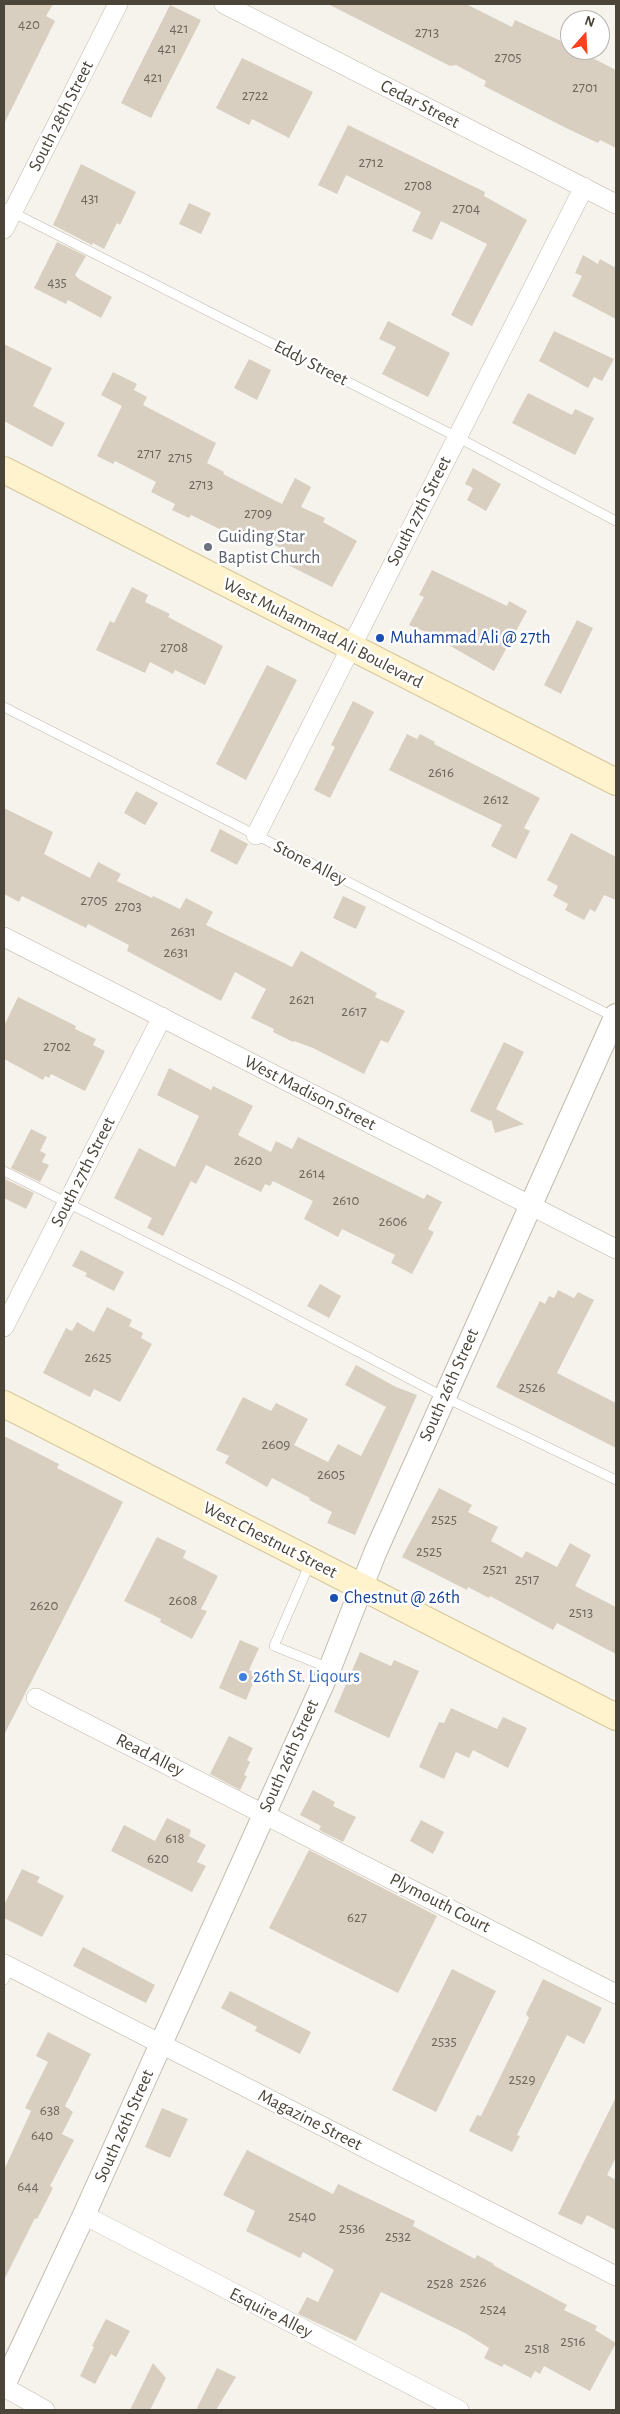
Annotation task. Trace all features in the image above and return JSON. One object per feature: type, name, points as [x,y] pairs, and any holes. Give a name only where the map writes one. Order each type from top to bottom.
[{"type":"main road","name":"West Muhammad Ali Boulevard","points":[[4,470],[616,782]]},
{"type":"main road","name":"West Chestnut Street","points":[[4,1404],[616,1717]]},
{"type":"street","name":"South 28th Street","points":[[6,217],[118,4]]},
{"type":"street","name":"Cedar Street","points":[[224,4],[616,204]]},
{"type":"street","name":"South 27th Street","points":[[256,835],[584,187]]},
{"type":"street","name":"West Madison Street","points":[[4,937],[616,1248]]},
{"type":"street","name":"South 27th Street","points":[[4,1327],[162,1017]]},
{"type":"street","name":"South 26th Street","points":[[4,2386],[84,2215],[330,1668],[362,1588],[444,1397],[616,1017]]},
{"type":"street","name":"Read Alley","points":[[36,1698],[264,1813]]},
{"type":"street","name":"Plymouth Court","points":[[264,1813],[616,1994]]},
{"type":"street","name":"Magazine Street","points":[[6,1970],[161,2044],[616,2276]]},
{"type":"street","name":"Esquire Alley","points":[[84,2215],[459,2410]]},
{"type":"street","points":[[4,2386],[45,2410]]},
{"type":"lane","name":"Eddy Street","points":[[6,217],[457,437],[616,519]]},
{"type":"lane","name":"Stone Alley","points":[[4,707],[616,1017]]},
{"type":"lane","points":[[4,1171],[235,1287],[444,1397],[616,1480]]},
{"type":"lane","points":[[311,1561],[274,1646],[330,1668]]},
{"type":"building","points":[[4,4],[53,4],[46,16],[55,21],[4,124]]},
{"type":"building","points":[[328,4],[466,4],[512,27],[515,20],[559,40],[560,60],[596,60],[616,70],[616,148],[600,140],[598,143],[568,129],[484,86],[486,81],[456,65],[450,66]]},
{"type":"building","points":[[170,5],[201,20],[151,118],[121,103]]},
{"type":"building","points":[[242,58],[313,92],[289,138],[252,119],[249,125],[216,108]]},
{"type":"building","points":[[348,125],[485,192],[484,196],[527,220],[472,326],[451,315],[487,244],[441,221],[432,240],[412,231],[421,212],[346,175],[337,194],[318,185]]},
{"type":"building","points":[[81,164],[136,192],[120,225],[117,223],[104,249],[53,225]]},
{"type":"building","points":[[189,203],[211,213],[201,234],[179,224]]},
{"type":"building","points":[[57,242],[86,256],[75,275],[79,279],[112,297],[101,318],[68,300],[66,304],[34,288]]},
{"type":"building","points":[[583,255],[598,264],[600,259],[616,268],[616,319],[572,296],[582,276],[575,273]]},
{"type":"building","points":[[388,321],[450,353],[428,397],[382,374],[396,347],[379,339]]},
{"type":"building","points":[[554,331],[614,359],[602,381],[594,377],[588,388],[539,361]]},
{"type":"building","points":[[4,344],[52,368],[33,406],[65,423],[52,447],[4,421]]},
{"type":"building","points":[[249,359],[271,370],[257,400],[234,388]]},
{"type":"building","points":[[113,372],[137,384],[134,390],[147,397],[143,405],[216,443],[207,463],[224,472],[223,474],[282,504],[295,478],[311,487],[301,507],[325,518],[323,522],[357,541],[332,587],[278,560],[283,549],[252,534],[248,543],[191,515],[189,518],[172,510],[175,504],[151,492],[156,482],[115,461],[113,464],[97,456],[122,406],[101,395]]},
{"type":"building","points":[[528,393],[572,415],[575,409],[594,418],[575,455],[512,423]]},
{"type":"building","points":[[473,468],[501,484],[486,511],[467,500],[473,488],[465,484]]},
{"type":"building","points":[[432,570],[507,606],[509,601],[527,611],[494,671],[426,632],[409,625],[424,597],[419,595]]},
{"type":"building","points":[[132,587],[148,595],[145,602],[170,614],[168,617],[223,646],[205,685],[175,670],[173,674],[150,662],[145,673],[96,650],[110,621],[114,623]]},
{"type":"building","points":[[577,620],[593,628],[561,694],[544,685]]},
{"type":"building","points":[[267,665],[297,680],[246,780],[216,764]]},
{"type":"building","points":[[353,701],[374,712],[330,798],[314,790],[335,747],[331,745]]},
{"type":"building","points":[[407,734],[417,739],[420,734],[435,742],[434,744],[540,798],[524,828],[530,831],[516,859],[491,846],[502,825],[389,770]]},
{"type":"building","points":[[136,791],[158,803],[145,825],[124,813]]},
{"type":"building","points":[[4,808],[53,832],[44,854],[90,878],[98,862],[121,874],[117,881],[152,898],[153,896],[180,909],[186,898],[213,912],[206,925],[292,967],[301,951],[377,993],[375,997],[405,1011],[388,1043],[381,1040],[364,1074],[313,1048],[293,1042],[273,1032],[274,1029],[251,1018],[266,989],[235,972],[221,1001],[127,951],[129,945],[88,924],[86,928],[22,896],[19,902],[4,894]]},
{"type":"building","points":[[220,829],[248,844],[237,865],[210,851]]},
{"type":"building","points":[[571,833],[616,857],[616,900],[604,895],[595,912],[590,909],[584,920],[565,910],[568,904],[553,896],[558,886],[547,880]]},
{"type":"building","points":[[343,896],[366,907],[356,929],[333,918]]},
{"type":"building","points":[[18,997],[76,1026],[75,1029],[96,1039],[93,1045],[105,1051],[85,1091],[51,1074],[49,1078],[45,1076],[43,1080],[4,1059],[4,1026]]},
{"type":"building","points":[[504,1042],[524,1052],[496,1109],[524,1124],[495,1133],[491,1119],[490,1121],[470,1111]]},
{"type":"building","points":[[169,1068],[211,1090],[213,1086],[253,1106],[238,1135],[271,1152],[276,1141],[292,1149],[298,1137],[424,1199],[427,1194],[442,1202],[428,1229],[434,1232],[412,1274],[391,1263],[395,1255],[342,1229],[338,1237],[304,1219],[313,1201],[273,1181],[270,1186],[265,1184],[261,1192],[206,1165],[196,1184],[191,1181],[163,1236],[147,1228],[152,1218],[114,1198],[139,1148],[175,1167],[199,1116],[157,1095]]},
{"type":"building","points":[[31,1129],[47,1137],[40,1151],[46,1154],[42,1162],[49,1165],[40,1182],[11,1168]]},
{"type":"building","points":[[5,1179],[34,1193],[26,1209],[4,1198]]},
{"type":"building","points":[[81,1250],[124,1272],[114,1291],[85,1276],[87,1273],[72,1266]]},
{"type":"building","points":[[320,1284],[341,1296],[329,1318],[307,1306]]},
{"type":"building","points":[[558,1290],[574,1298],[578,1292],[594,1300],[557,1373],[616,1403],[616,1448],[496,1387],[540,1301],[545,1304],[549,1296],[554,1298]]},
{"type":"building","points":[[107,1307],[132,1320],[129,1326],[143,1333],[141,1338],[152,1344],[120,1402],[94,1389],[90,1397],[43,1373],[66,1328],[72,1331],[77,1322],[94,1332]]},
{"type":"building","points":[[356,1365],[396,1387],[417,1395],[355,1535],[327,1523],[332,1512],[309,1500],[310,1498],[272,1478],[267,1487],[225,1463],[229,1456],[216,1450],[243,1397],[271,1411],[276,1403],[308,1419],[294,1445],[328,1462],[338,1444],[361,1456],[386,1407],[345,1385]]},
{"type":"building","points":[[4,1436],[59,1464],[57,1468],[123,1502],[4,1735]]},
{"type":"building","points":[[439,1488],[472,1505],[468,1512],[498,1527],[491,1541],[522,1558],[526,1551],[557,1567],[570,1543],[591,1555],[575,1586],[616,1607],[616,1654],[557,1623],[553,1630],[490,1596],[489,1598],[468,1587],[467,1590],[402,1557]]},
{"type":"building","points":[[157,1537],[186,1551],[183,1558],[218,1576],[201,1609],[207,1611],[192,1639],[160,1622],[161,1619],[124,1601]]},
{"type":"building","points":[[240,1640],[259,1648],[249,1670],[257,1674],[246,1700],[219,1688]]},
{"type":"building","points":[[360,1652],[391,1666],[394,1660],[419,1671],[389,1738],[334,1712]]},
{"type":"building","points":[[451,1708],[497,1729],[503,1717],[527,1728],[508,1768],[473,1750],[469,1758],[456,1752],[444,1779],[419,1767],[439,1722],[444,1723]]},
{"type":"building","points":[[229,1736],[253,1748],[247,1760],[250,1762],[244,1775],[247,1776],[240,1790],[210,1774]]},
{"type":"building","points":[[313,1790],[335,1802],[333,1806],[356,1817],[343,1842],[319,1830],[321,1826],[300,1815]]},
{"type":"building","points":[[167,1818],[191,1830],[189,1836],[206,1845],[197,1862],[206,1866],[192,1892],[111,1851],[124,1825],[155,1841]]},
{"type":"building","points":[[421,1820],[444,1832],[433,1854],[410,1841]]},
{"type":"building","points":[[309,1850],[437,1916],[398,1993],[269,1928]]},
{"type":"building","points":[[22,1869],[40,1877],[37,1882],[64,1896],[42,1937],[4,1918],[4,1905]]},
{"type":"building","points":[[83,1947],[155,1985],[146,2003],[73,1966]]},
{"type":"building","points":[[452,1969],[496,1991],[436,2112],[392,2090]]},
{"type":"building","points":[[543,1979],[602,2008],[584,2044],[567,2035],[517,2135],[520,2136],[512,2152],[469,2131],[477,2115],[481,2116],[529,2018],[526,2014]]},
{"type":"building","points":[[230,1991],[311,2032],[300,2054],[255,2031],[257,2027],[221,2008]]},
{"type":"building","points":[[48,2032],[91,2054],[65,2106],[73,2112],[62,2134],[74,2140],[50,2186],[53,2188],[37,2219],[35,2218],[4,2280],[4,2170],[31,2111],[25,2108],[48,2062],[36,2056]]},
{"type":"building","points":[[616,2097],[616,2157],[607,2175],[616,2180],[616,2230],[587,2215],[582,2225],[558,2214]]},
{"type":"building","points":[[162,2108],[188,2119],[170,2158],[145,2147]]},
{"type":"building","points":[[247,2150],[333,2194],[338,2184],[415,2221],[413,2226],[475,2259],[477,2255],[494,2264],[567,2305],[564,2310],[597,2326],[595,2330],[616,2343],[590,2391],[544,2366],[540,2374],[535,2371],[531,2378],[504,2364],[502,2367],[484,2358],[489,2348],[465,2333],[381,2292],[356,2341],[298,2314],[307,2297],[318,2302],[334,2270],[303,2252],[300,2258],[246,2231],[255,2211],[223,2195]]},
{"type":"building","points":[[106,2319],[130,2331],[116,2357],[111,2354],[95,2384],[80,2376],[94,2347],[92,2346]]},
{"type":"building","points":[[153,2363],[166,2378],[150,2410],[130,2410]]},
{"type":"building","points":[[217,2368],[236,2377],[216,2410],[196,2410]]},
{"type":"place","name":"Guiding Star Baptist Church","points":[[208,547]]},
{"type":"place","name":"Muhammad Ali @ 27th","points":[[380,638]]},
{"type":"place","name":"Chestnut @ 26th","points":[[334,1598]]},
{"type":"place","name":"26th St. Liqours","points":[[243,1677]]}]
